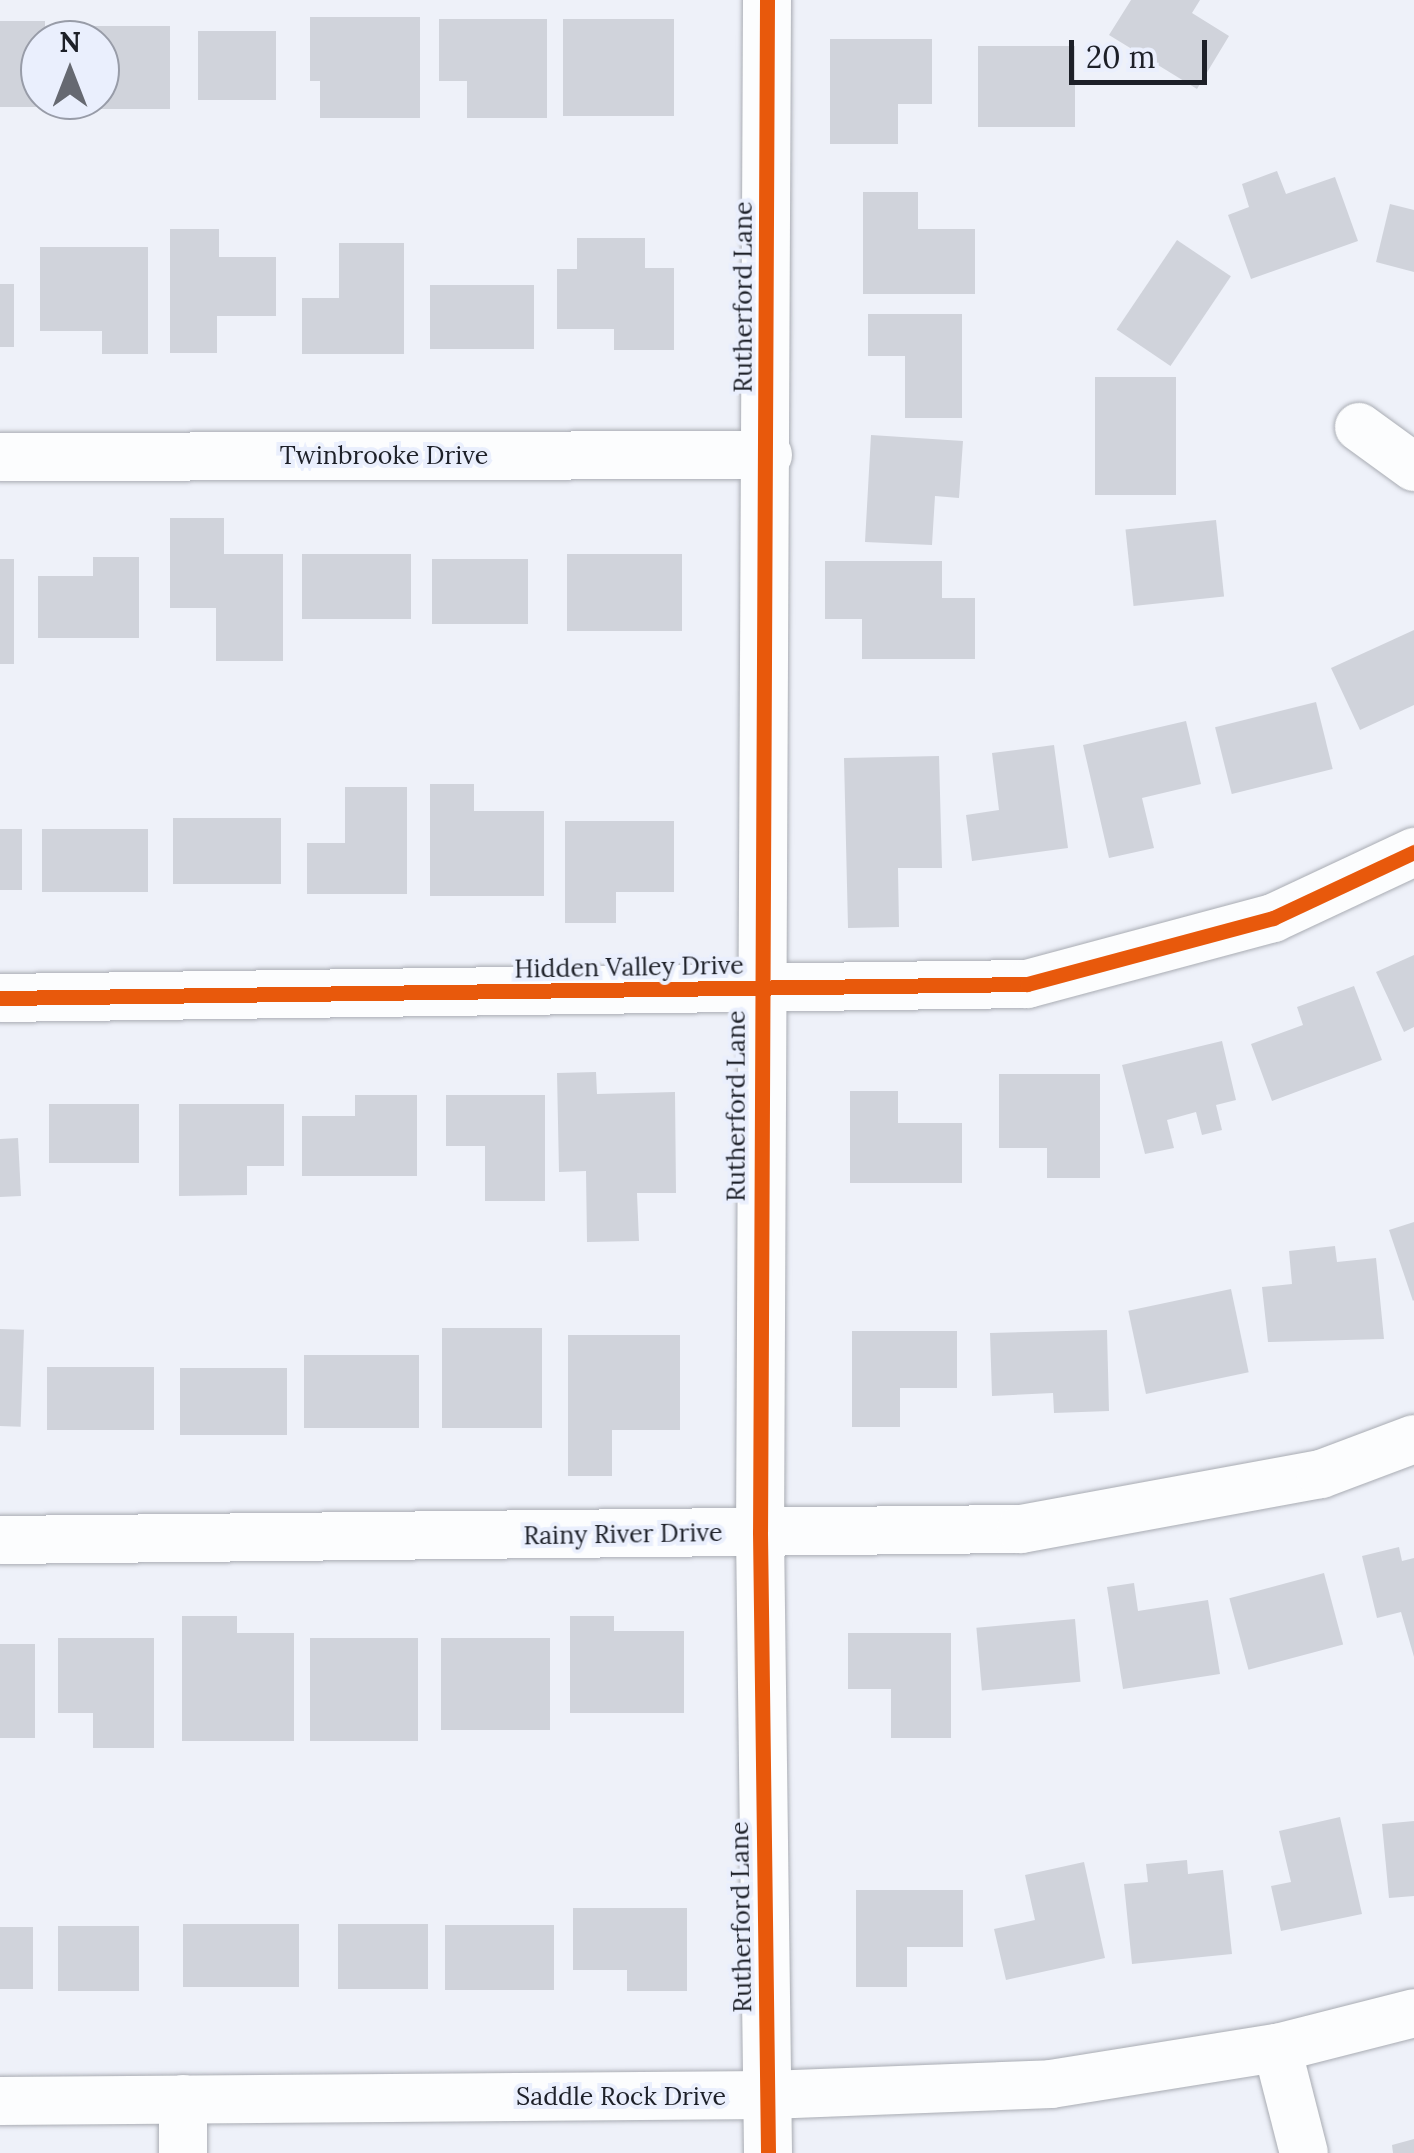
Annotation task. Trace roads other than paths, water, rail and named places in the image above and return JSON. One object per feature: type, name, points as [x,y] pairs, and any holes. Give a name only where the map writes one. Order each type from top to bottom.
[{"type":"street","name":"Rutherford Lane","points":[[767,0],[768,455],[761,990],[760,1532],[768,2153]]},
{"type":"street","points":[[1358,427],[1414,466]]},
{"type":"street","name":"Twinbrooke Drive","points":[[0,457],[768,455]]},
{"type":"street","name":"Hidden Valley Drive","points":[[0,998],[1028,984],[1272,918],[1414,852]]},
{"type":"street","name":"Rainy River Drive","points":[[0,1540],[1022,1529],[1322,1474],[1414,1439]]},
{"type":"street","name":"Saddle Rock Drive","points":[[0,2100],[768,2095],[1051,2084],[1277,2048],[1414,2013]]},
{"type":"street","points":[[1277,2048],[1304,2153]]},
{"type":"street","points":[[182,2153],[183,2099]]}]
